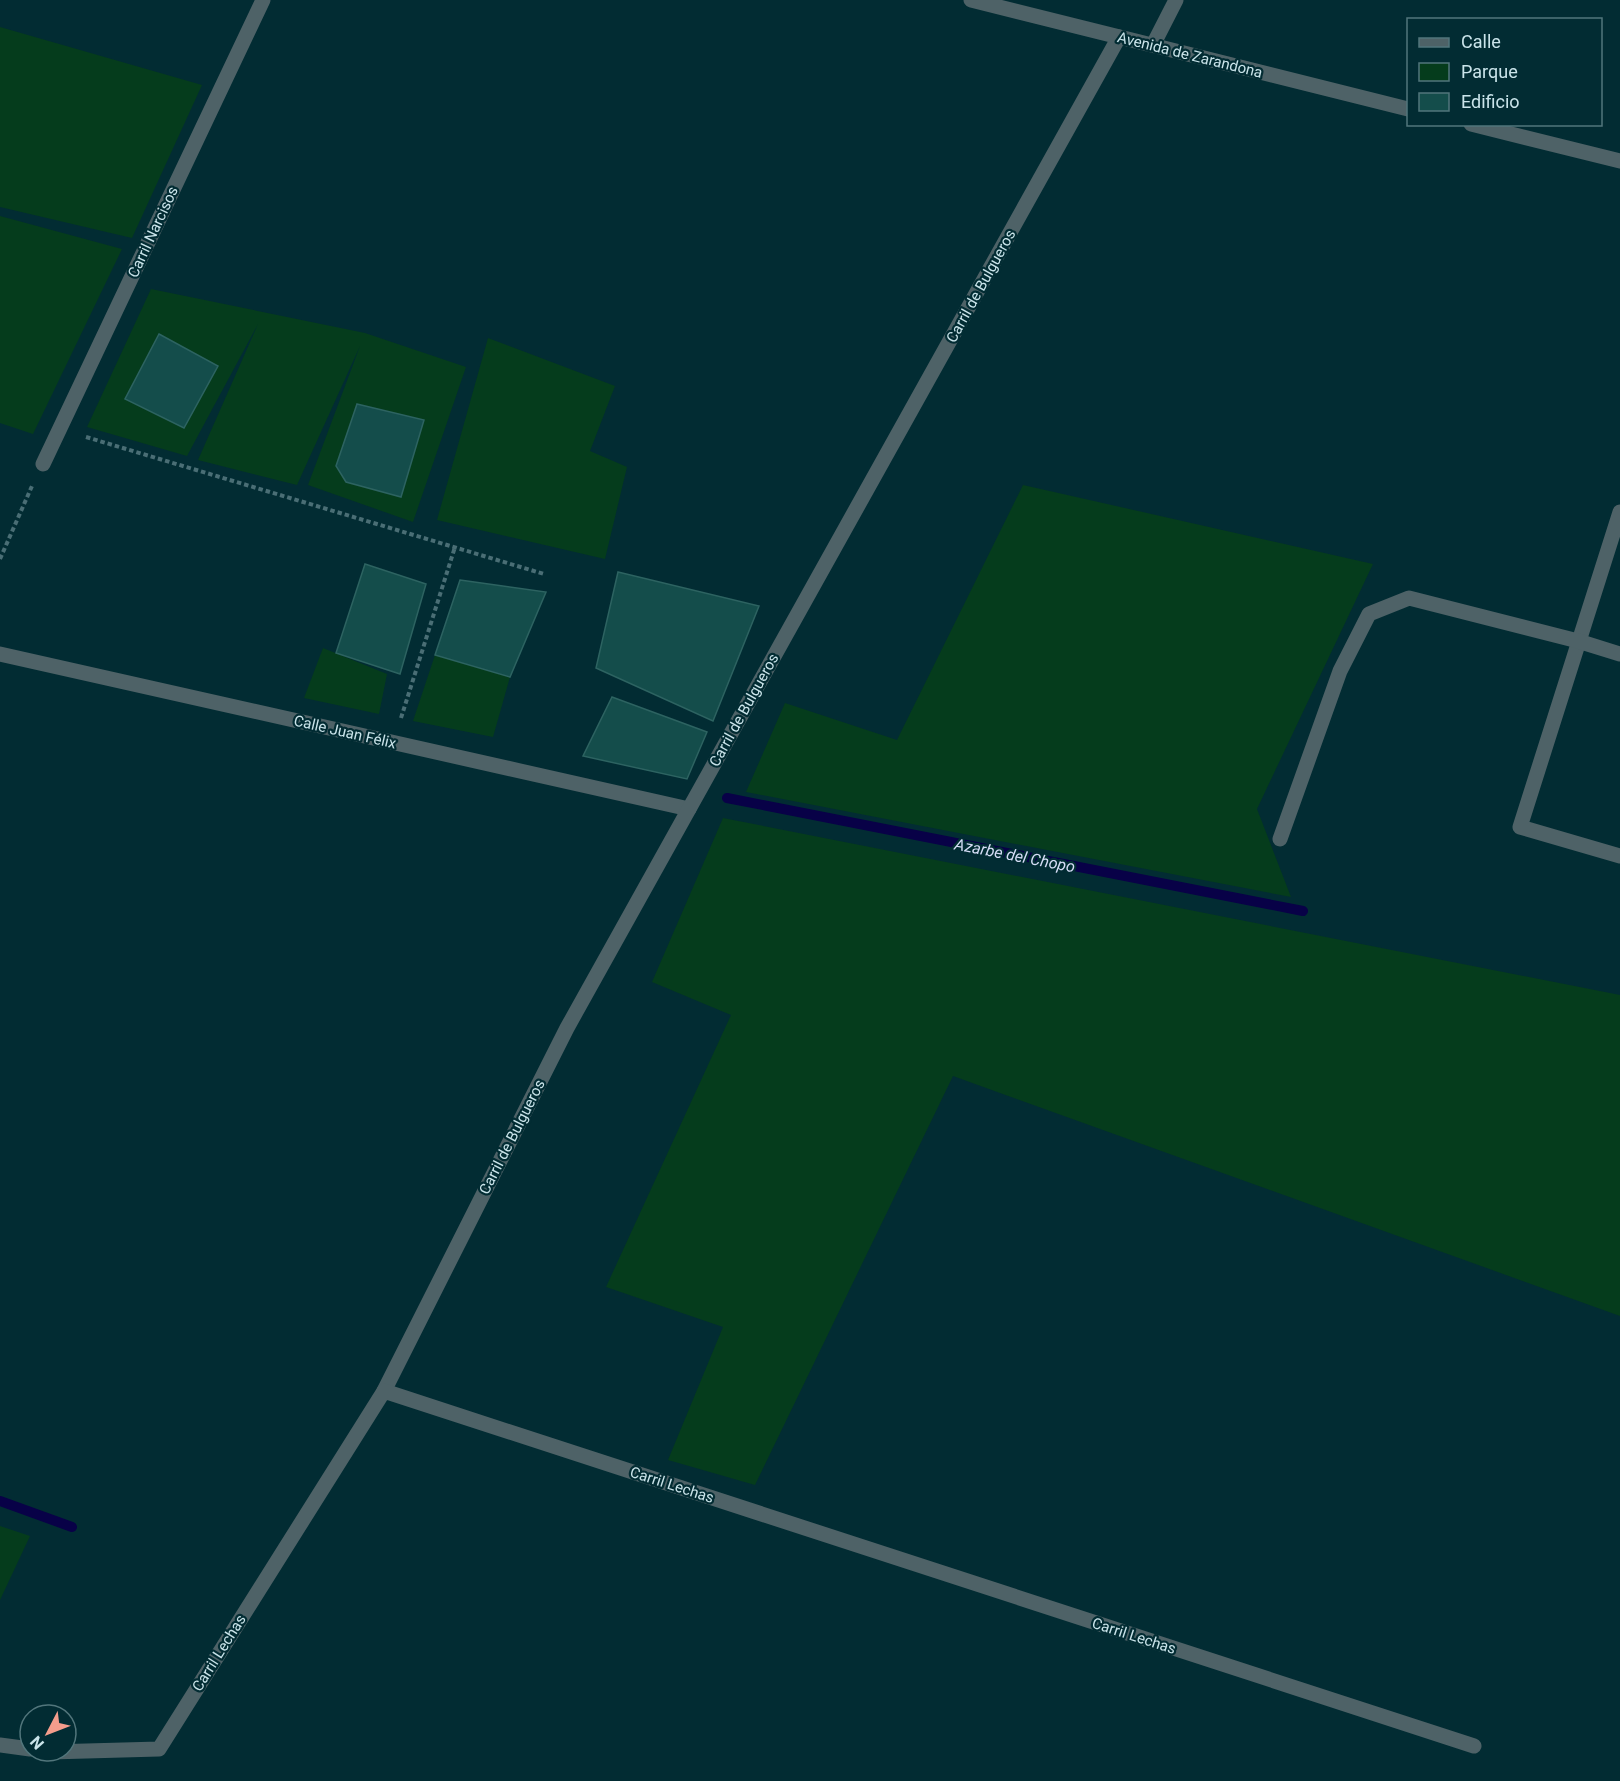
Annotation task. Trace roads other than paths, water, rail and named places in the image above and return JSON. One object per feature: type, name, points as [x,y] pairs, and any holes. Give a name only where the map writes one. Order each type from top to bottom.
[{"type":"street","name":"Carril Narcisos","points":[[42,464],[263,0]]},
{"type":"street","name":"Avenida de Zarandona","points":[[971,0],[1407,109]]},
{"type":"street","points":[[1153,45],[1176,0]]},
{"type":"street","name":"Carril de Bulgueros","points":[[384,1391],[567,1028],[1119,37]]},
{"type":"street","points":[[1479,126],[1620,161]]},
{"type":"street","points":[[1620,512],[1520,827],[1620,856]]},
{"type":"street","points":[[1280,839],[1340,671],[1369,614],[1409,598],[1578,640],[1620,654]]},
{"type":"street","name":"Calle Juan Félix","points":[[0,654],[689,809]]},
{"type":"street","name":"Carril Lechas","points":[[78,1751],[159,1749],[384,1391],[1474,1746]]},
{"type":"street","points":[[0,1745],[18,1747]]},
{"type":"waterway","name":"Azarbe del Chopo","points":[[727,798],[1303,911]]},
{"type":"waterway","points":[[0,1501],[72,1527]]}]
